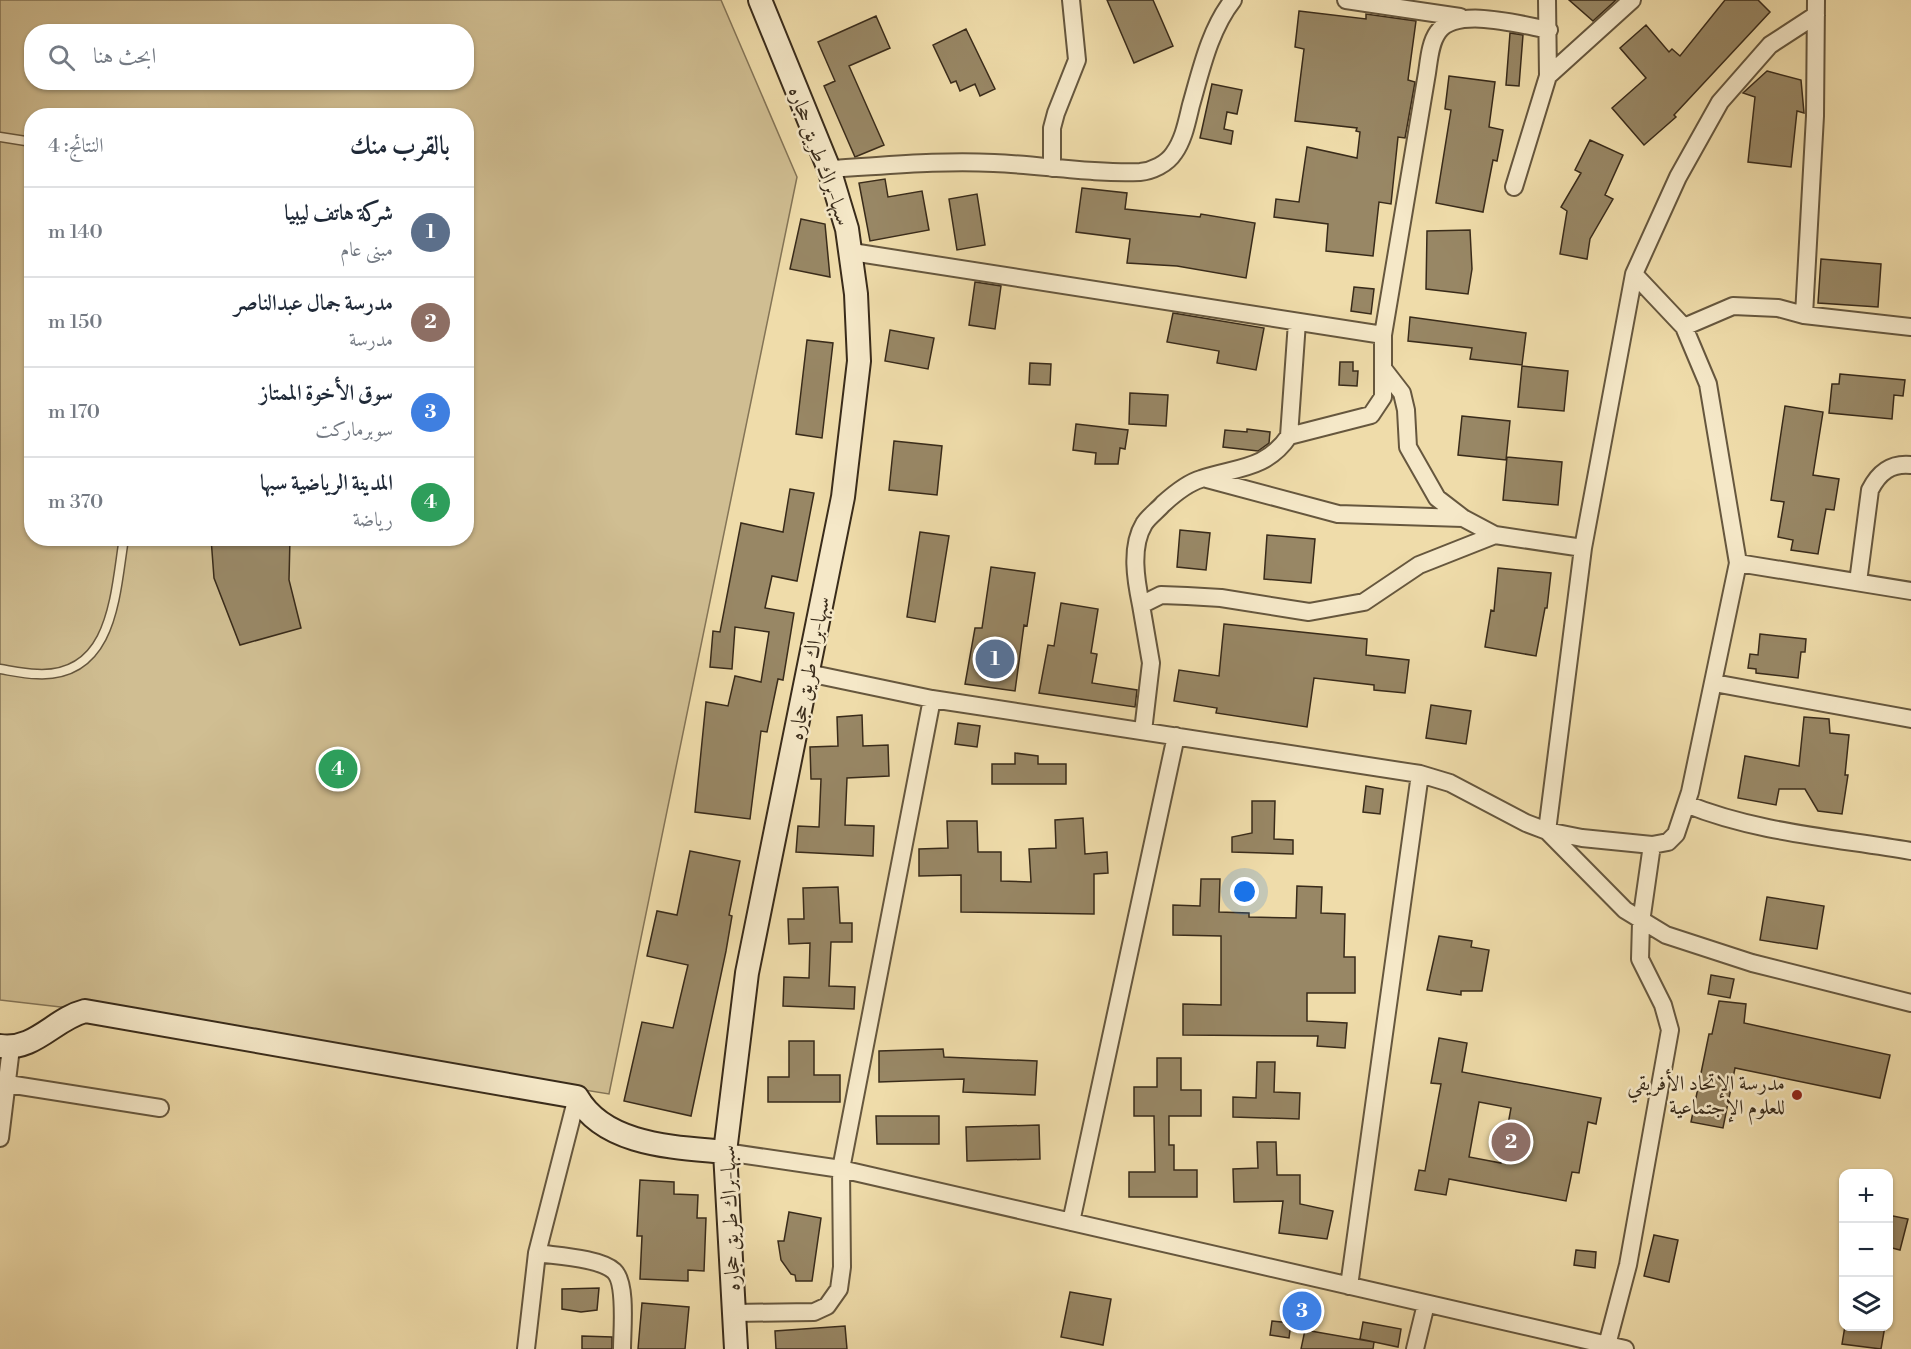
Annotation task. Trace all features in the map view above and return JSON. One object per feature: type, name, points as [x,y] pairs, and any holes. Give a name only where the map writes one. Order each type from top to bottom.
[{"type":"main road","name":"سبها-براك طريق حجاره","points":[[736,1349],[724,1152],[747,973],[843,497],[859,361],[852,252],[829,169],[760,0]]},
{"type":"main road","points":[[6,1047],[39,1038],[71,1015],[85,1011],[577,1097],[597,1121],[632,1137],[651,1143],[724,1152]]},
{"type":"street","points":[[1052,168],[1054,121],[1077,60],[1071,0]]},
{"type":"street","points":[[829,169],[942,162],[1140,172],[1153,169],[1169,159],[1184,131],[1202,66],[1222,15],[1233,0]]},
{"type":"street","points":[[1346,0],[1549,30]]},
{"type":"street","points":[[1514,187],[1548,76],[1549,30],[1546,0]]},
{"type":"street","points":[[1548,76],[1632,0]]},
{"type":"street","points":[[1547,831],[1583,548],[1634,274],[1678,177],[1720,102],[1770,45],[1816,8]]},
{"type":"street","points":[[1804,315],[1815,116],[1816,8]]},
{"type":"street","points":[[1289,436],[1371,415],[1383,397],[1385,371],[1383,336],[1434,40],[1446,24],[1463,18]]},
{"type":"street","points":[[852,252],[1383,336]]},
{"type":"street","points":[[808,673],[932,699],[1420,774],[1450,783],[1526,823],[1547,831],[1582,838],[1652,845],[1672,838],[1686,804],[1714,683],[1738,563],[1708,384],[1684,327],[1634,274]]},
{"type":"street","points":[[1684,327],[1733,306],[1778,308],[1804,315],[1911,327]]},
{"type":"street","points":[[1143,731],[1151,663],[1136,581],[1136,555],[1144,524],[1174,494],[1203,478],[1241,470],[1279,451],[1289,436],[1297,322]]},
{"type":"street","points":[[1385,371],[1402,393],[1406,411],[1408,447],[1437,498],[1463,518],[1495,535],[1583,548]]},
{"type":"street","points":[[1858,582],[1870,490],[1875,480],[1886,469],[1911,465]]},
{"type":"street","points":[[1203,478],[1338,514],[1463,518]]},
{"type":"street","points":[[1141,605],[1161,595],[1221,598],[1309,612],[1339,608],[1364,602],[1419,565],[1495,535]]},
{"type":"street","points":[[1738,563],[1911,591]]},
{"type":"street","points":[[1714,683],[1911,719]]},
{"type":"street","points":[[733,1313],[814,1312],[827,1306],[839,1289],[842,1267],[842,1169],[932,699]]},
{"type":"street","points":[[1071,1222],[1176,736]]},
{"type":"street","points":[[1349,1286],[1420,774]]},
{"type":"street","points":[[1686,804],[1714,815],[1742,822],[1911,851]]},
{"type":"street","points":[[1547,831],[1625,910],[1666,936],[1752,963],[1911,1003]]},
{"type":"street","points":[[1596,1345],[1628,1265],[1670,1030],[1663,1005],[1640,959],[1641,922],[1652,845]]},
{"type":"street","points":[[0,1138],[8,1084],[6,1047]]},
{"type":"street","points":[[8,1084],[160,1108]]},
{"type":"street","points":[[526,1349],[537,1252],[577,1097]]},
{"type":"street","points":[[724,1152],[842,1169],[1596,1345],[1625,1349]]},
{"type":"street","points":[[537,1252],[596,1262],[614,1271],[619,1280],[622,1297],[622,1349]]},
{"type":"street","points":[[1415,1349],[1426,1304]]},
{"type":"lane","points":[[0,136],[24,140]]},
{"type":"lane","points":[[0,669],[37,675],[56,673],[73,667],[101,643],[109,626],[123,546]]},
{"type":"shaded area","points":[[0,0],[721,0],[797,177],[609,1094],[78,1009],[0,1000]]},
{"type":"building","points":[[1107,0],[1153,0],[1173,46],[1134,63]]},
{"type":"building","points":[[1569,0],[1616,0],[1593,21]]},
{"type":"building","points":[[1725,0],[1758,0],[1770,12],[1674,115],[1676,117],[1644,145],[1612,108],[1646,78],[1620,48],[1646,25],[1669,52],[1672,49],[1680,56]]},
{"type":"building","points":[[1299,11],[1366,19],[1366,14],[1416,21],[1408,80],[1415,82],[1405,138],[1398,137],[1391,204],[1379,202],[1373,256],[1326,251],[1328,224],[1274,217],[1276,199],[1299,202],[1307,147],[1357,158],[1360,132],[1356,131],[1357,128],[1295,121],[1304,49],[1295,47]]},
{"type":"building","points":[[876,16],[890,48],[849,66],[884,145],[855,157],[824,86],[835,81],[818,42]]},
{"type":"building","points":[[966,29],[995,89],[980,96],[975,84],[960,91],[956,81],[951,83],[933,45]]},
{"type":"building","points":[[1510,33],[1523,35],[1519,86],[1506,85]]},
{"type":"building","points":[[1767,71],[1801,80],[1804,113],[1797,111],[1791,167],[1748,162],[1755,97],[1743,93]]},
{"type":"building","points":[[1449,76],[1495,82],[1489,127],[1503,130],[1497,161],[1493,160],[1483,212],[1436,203],[1451,110],[1445,109]]},
{"type":"building","points":[[1212,84],[1242,90],[1237,114],[1227,112],[1224,129],[1233,131],[1231,144],[1200,138]]},
{"type":"building","points":[[1590,140],[1623,155],[1605,195],[1613,199],[1590,239],[1587,259],[1560,254],[1567,211],[1561,207],[1581,173],[1575,170]]},
{"type":"building","points":[[885,179],[888,197],[922,191],[929,230],[870,241],[859,183]]},
{"type":"building","points":[[1082,188],[1127,193],[1125,209],[1200,217],[1201,214],[1255,223],[1246,278],[1177,266],[1127,263],[1130,239],[1076,232]]},
{"type":"building","points":[[977,194],[985,245],[957,250],[949,199]]},
{"type":"building","points":[[801,219],[825,224],[830,277],[790,269]]},
{"type":"building","points":[[1470,230],[1472,269],[1468,294],[1426,289],[1427,231]]},
{"type":"building","points":[[1821,259],[1881,264],[1878,307],[1818,303]]},
{"type":"building","points":[[975,282],[1001,286],[995,329],[969,325]]},
{"type":"building","points":[[1354,287],[1374,289],[1371,314],[1351,311]]},
{"type":"building","points":[[1173,313],[1264,328],[1256,370],[1217,363],[1219,351],[1167,342]]},
{"type":"building","points":[[1410,317],[1526,333],[1522,365],[1470,359],[1472,348],[1408,341]]},
{"type":"building","points":[[890,330],[934,338],[928,369],[885,361]]},
{"type":"building","points":[[807,340],[833,343],[822,438],[796,434]]},
{"type":"building","points":[[1340,362],[1353,362],[1353,371],[1358,371],[1357,386],[1339,385]]},
{"type":"building","points":[[1030,363],[1051,364],[1050,385],[1029,384]]},
{"type":"building","points":[[1522,366],[1568,371],[1564,411],[1518,407]]},
{"type":"building","points":[[1840,374],[1905,380],[1903,396],[1894,395],[1892,419],[1829,413],[1832,384],[1839,384]]},
{"type":"building","points":[[1130,393],[1168,395],[1166,426],[1129,424]]},
{"type":"building","points":[[1785,406],[1823,412],[1813,475],[1839,479],[1834,510],[1826,509],[1818,554],[1791,550],[1793,540],[1778,537],[1784,502],[1771,500]]},
{"type":"building","points":[[1462,416],[1510,421],[1506,460],[1458,455]]},
{"type":"building","points":[[1076,424],[1128,430],[1125,449],[1120,448],[1118,464],[1095,464],[1096,453],[1073,450]]},
{"type":"building","points":[[1247,429],[1270,432],[1269,443],[1258,451],[1223,447],[1225,430],[1247,432]]},
{"type":"building","points":[[894,441],[942,446],[937,495],[889,490]]},
{"type":"building","points":[[1507,457],[1562,462],[1558,505],[1503,500]]},
{"type":"building","points":[[790,489],[814,493],[797,581],[772,576],[765,608],[794,613],[783,680],[778,679],[767,732],[761,731],[750,819],[695,812],[706,702],[728,706],[735,676],[761,682],[769,632],[735,627],[732,669],[710,667],[713,631],[720,632],[741,523],[783,532]]},
{"type":"building","points":[[1180,530],[1210,533],[1206,570],[1177,567]]},
{"type":"building","points":[[920,532],[949,536],[935,622],[907,617]]},
{"type":"building","points":[[1267,535],[1315,539],[1311,583],[1264,579]]},
{"type":"building","points":[[212,546],[290,546],[289,580],[301,628],[240,645],[214,578]]},
{"type":"building","points":[[991,567],[1035,573],[1027,626],[1024,625],[1015,691],[965,684],[975,628],[982,628]]},
{"type":"building","points":[[1498,568],[1551,573],[1547,608],[1545,608],[1536,656],[1485,647],[1491,610],[1494,611]]},
{"type":"building","points":[[1061,603],[1098,609],[1091,653],[1097,654],[1092,683],[1137,690],[1135,707],[1039,693],[1048,645],[1054,646]]},
{"type":"building","points":[[1224,624],[1367,639],[1366,655],[1409,660],[1405,693],[1374,690],[1374,685],[1314,678],[1307,727],[1216,713],[1217,708],[1174,701],[1179,670],[1219,676]]},
{"type":"building","points":[[1760,634],[1806,639],[1805,652],[1801,652],[1798,678],[1756,673],[1756,669],[1748,668],[1750,654],[1758,655]]},
{"type":"building","points":[[1431,705],[1471,711],[1466,744],[1426,738]]},
{"type":"building","points":[[862,715],[863,746],[888,745],[889,776],[847,778],[845,825],[874,826],[873,856],[796,852],[798,826],[819,827],[821,779],[811,779],[810,747],[838,746],[837,717]]},
{"type":"building","points":[[1804,717],[1829,719],[1830,733],[1849,735],[1845,775],[1848,775],[1842,814],[1818,811],[1805,789],[1779,789],[1776,805],[1738,798],[1745,756],[1799,766]]},
{"type":"building","points":[[958,723],[980,726],[977,747],[955,744]]},
{"type":"building","points":[[1015,753],[1038,756],[1038,764],[1066,764],[1066,784],[992,784],[992,764],[1015,764]]},
{"type":"building","points":[[1366,786],[1383,789],[1380,814],[1363,812]]},
{"type":"building","points":[[1252,801],[1275,801],[1274,839],[1293,840],[1293,854],[1232,852],[1232,837],[1252,833]]},
{"type":"building","points":[[1083,818],[1085,854],[1107,852],[1108,873],[1094,874],[1094,914],[961,912],[961,875],[919,876],[919,849],[948,848],[947,821],[977,821],[978,852],[1001,852],[1001,881],[1031,882],[1029,849],[1056,848],[1055,820]]},
{"type":"building","points":[[690,851],[740,861],[729,915],[732,916],[726,951],[691,1116],[624,1101],[642,1022],[673,1028],[688,965],[647,956],[657,911],[677,915]]},
{"type":"building","points":[[1201,879],[1220,879],[1219,912],[1249,913],[1249,917],[1296,918],[1297,886],[1322,887],[1321,913],[1345,914],[1344,957],[1355,957],[1355,993],[1307,993],[1307,1021],[1347,1023],[1345,1048],[1317,1046],[1318,1036],[1183,1035],[1183,1004],[1221,1005],[1221,936],[1173,935],[1173,905],[1200,906]]},
{"type":"building","points":[[838,887],[840,923],[852,923],[852,942],[831,942],[829,986],[855,987],[854,1009],[783,1006],[784,977],[809,978],[810,943],[789,944],[788,919],[804,919],[803,888]]},
{"type":"building","points":[[1767,897],[1824,906],[1817,949],[1760,940]]},
{"type":"building","points":[[1439,936],[1472,941],[1471,947],[1489,950],[1482,991],[1461,991],[1461,995],[1427,990]]},
{"type":"building","points":[[1711,975],[1734,979],[1730,998],[1708,994]]},
{"type":"building","points":[[1719,1001],[1746,1004],[1744,1023],[1890,1055],[1880,1098],[1735,1068],[1723,1128],[1691,1122],[1709,1034],[1712,1034]]},
{"type":"building","points":[[1439,1038],[1467,1043],[1462,1072],[1601,1098],[1596,1124],[1588,1122],[1579,1173],[1572,1172],[1566,1201],[1449,1179],[1446,1195],[1415,1190],[1419,1170],[1425,1171],[1441,1084],[1431,1083]],"holes":[[[1479,1102],[1511,1108],[1501,1163],[1469,1157]]]},
{"type":"building","points":[[789,1041],[814,1041],[814,1075],[840,1075],[840,1102],[768,1102],[768,1077],[789,1077]]},
{"type":"building","points":[[943,1049],[944,1057],[1037,1061],[1035,1095],[963,1092],[964,1079],[879,1082],[879,1051]]},
{"type":"building","points":[[1157,1058],[1181,1058],[1181,1090],[1201,1090],[1201,1116],[1169,1116],[1169,1145],[1174,1145],[1174,1170],[1197,1170],[1197,1197],[1129,1197],[1129,1172],[1155,1172],[1154,1116],[1134,1116],[1134,1087],[1157,1087]]},
{"type":"building","points":[[1257,1062],[1275,1062],[1274,1092],[1300,1093],[1299,1119],[1233,1117],[1233,1097],[1256,1098]]},
{"type":"building","points":[[876,1116],[939,1116],[939,1144],[877,1144]]},
{"type":"building","points":[[1039,1125],[1040,1159],[967,1161],[966,1127]]},
{"type":"building","points":[[1257,1142],[1276,1142],[1277,1175],[1300,1175],[1300,1204],[1333,1211],[1327,1239],[1279,1233],[1283,1201],[1234,1202],[1233,1169],[1258,1168]]},
{"type":"building","points":[[640,1180],[674,1182],[674,1194],[698,1195],[697,1218],[706,1218],[704,1271],[688,1270],[688,1281],[640,1279],[642,1236],[637,1236]]},
{"type":"building","points":[[789,1212],[821,1218],[812,1281],[796,1281],[795,1275],[791,1274],[781,1260],[778,1241],[784,1241]]},
{"type":"building","points":[[1893,1216],[1908,1219],[1900,1250],[1893,1248]]},
{"type":"building","points":[[1654,1235],[1678,1240],[1669,1282],[1644,1276]]},
{"type":"building","points":[[1576,1250],[1596,1252],[1595,1268],[1574,1265]]},
{"type":"building","points":[[599,1288],[597,1310],[581,1312],[562,1309],[562,1289]]},
{"type":"building","points":[[1070,1292],[1111,1299],[1103,1345],[1061,1337]]},
{"type":"building","points":[[642,1303],[689,1307],[685,1349],[638,1349]]},
{"type":"building","points":[[1272,1321],[1291,1323],[1289,1338],[1270,1335]]},
{"type":"building","points":[[1363,1322],[1401,1329],[1398,1347],[1360,1339]]},
{"type":"building","points":[[845,1326],[847,1349],[776,1349],[775,1331]]},
{"type":"building","points":[[1305,1330],[1374,1342],[1373,1349],[1301,1349]]},
{"type":"building","points":[[1844,1331],[1884,1331],[1881,1349],[1842,1344]]},
{"type":"building","points":[[582,1336],[612,1337],[612,1349],[582,1349]]},
{"type":"place","name":"شركة هاتف ليبيا","points":[[995,659]]},
{"type":"place","name":"المدينة الرياضية سبها","points":[[338,769]]},
{"type":"place","name":"مدرسة الإتحاد الأفريقي للعلوم الإجتماعية","points":[[1797,1095]]},
{"type":"place","name":"مدرسة جمال عبدالناصر","points":[[1511,1142]]},
{"type":"place","name":"سوق الأخوة الممتاز","points":[[1302,1311]]}]
